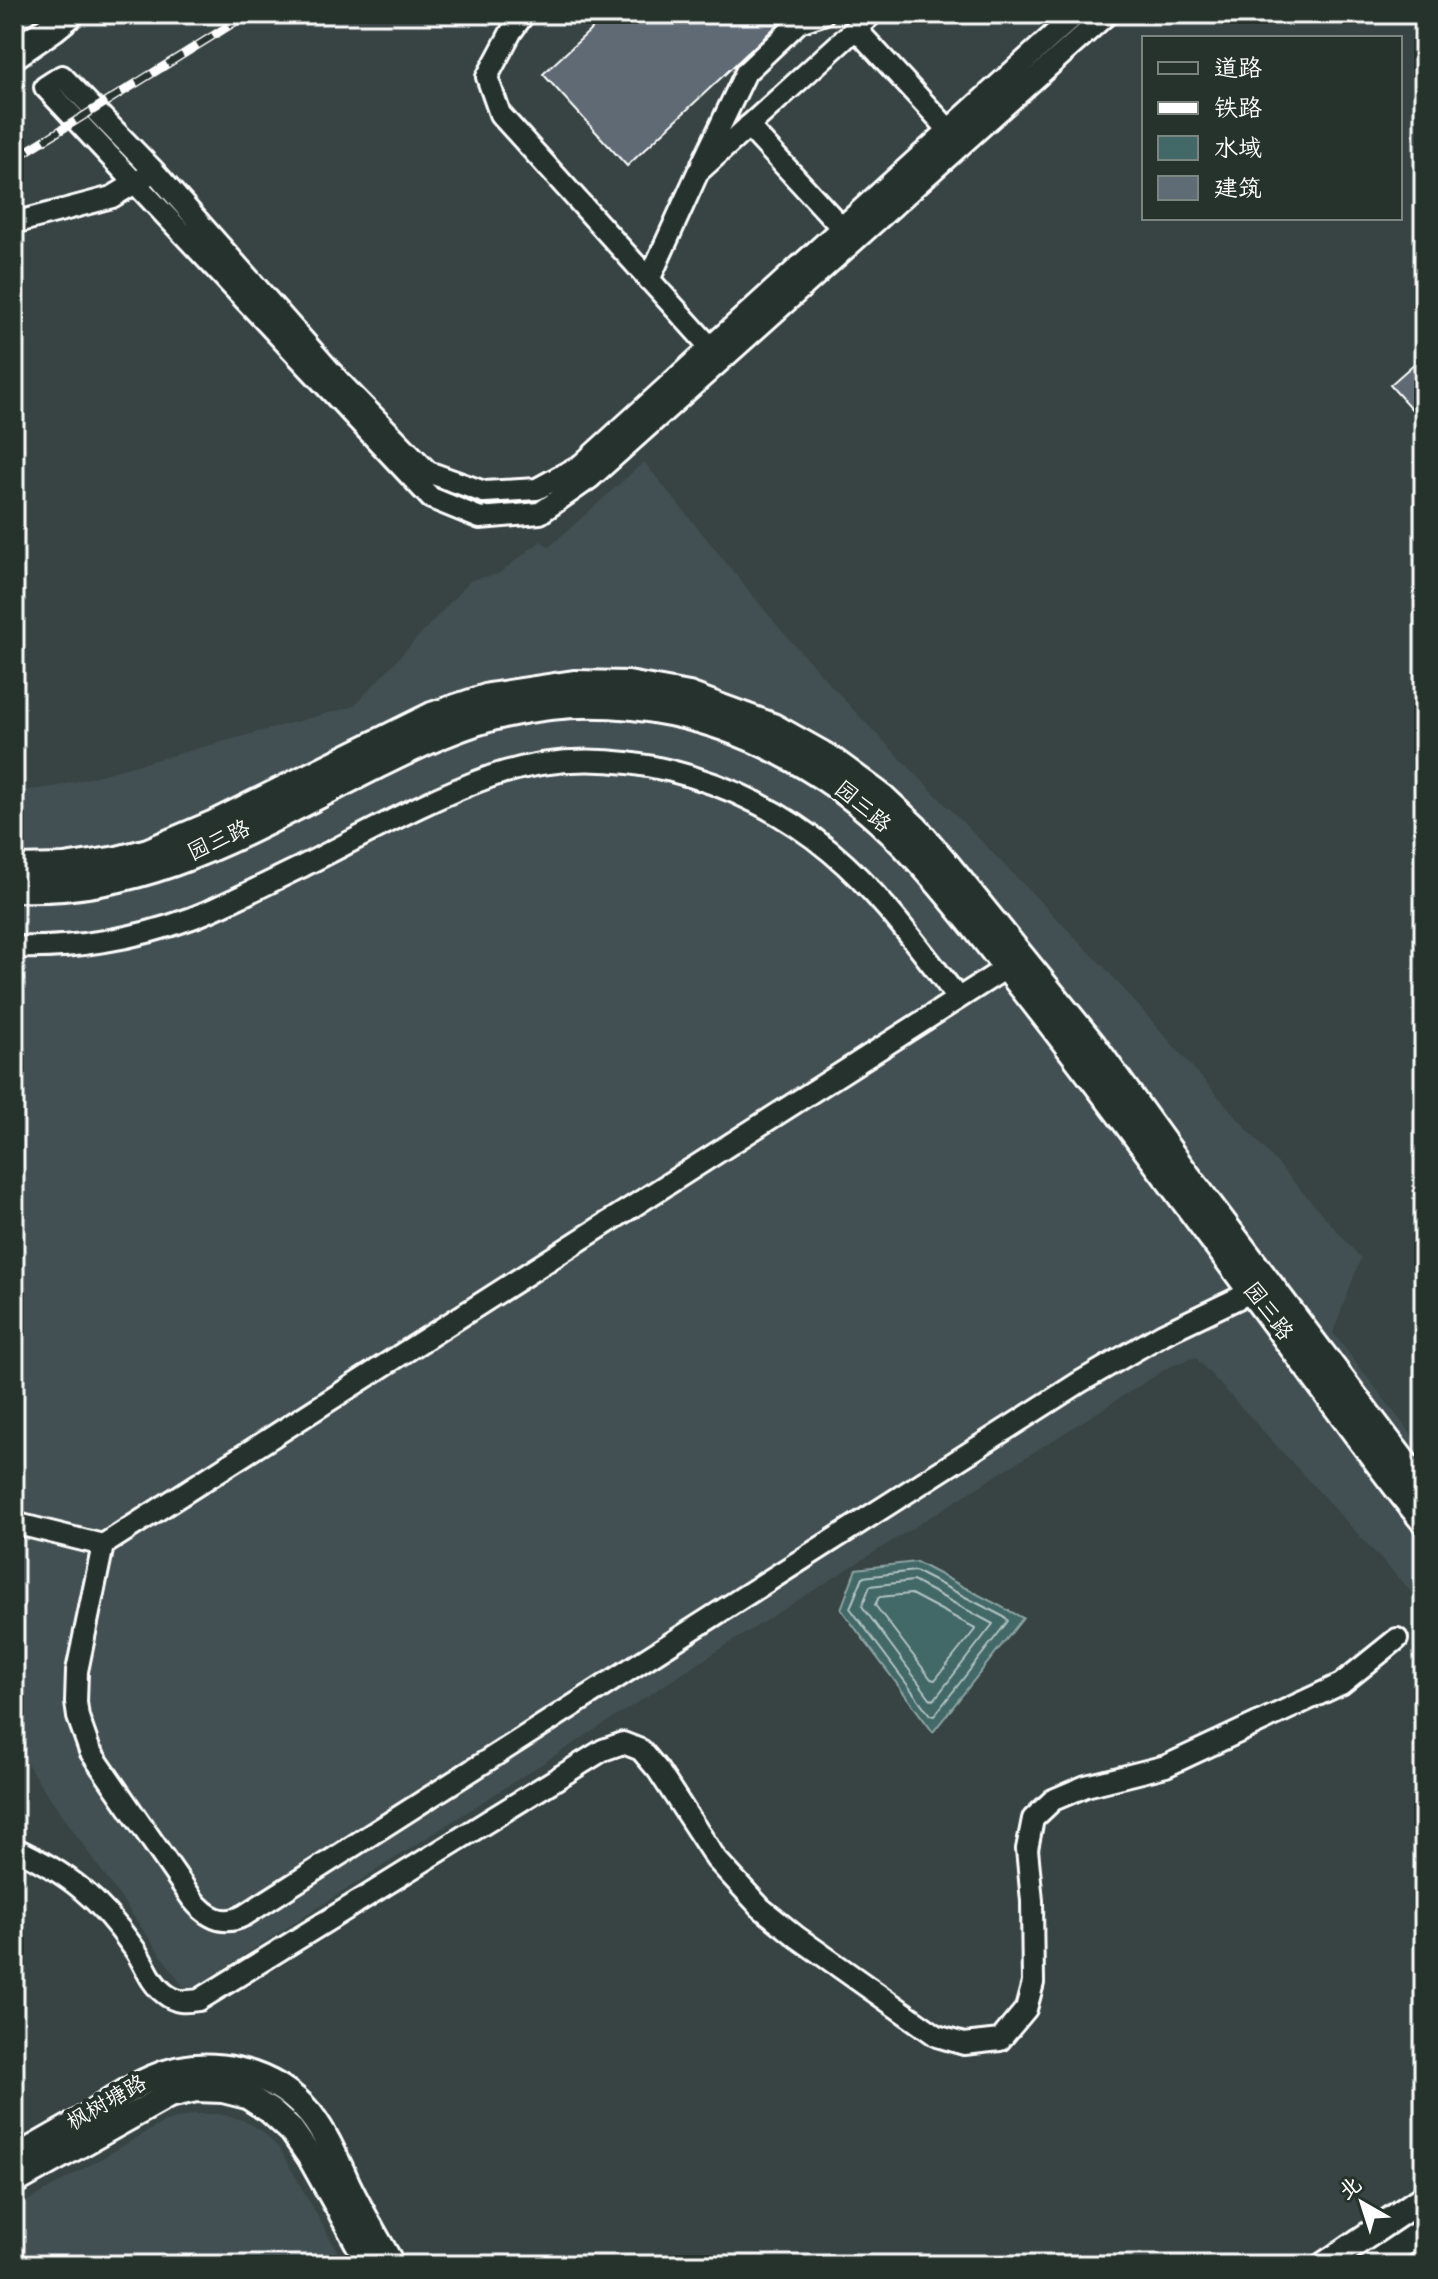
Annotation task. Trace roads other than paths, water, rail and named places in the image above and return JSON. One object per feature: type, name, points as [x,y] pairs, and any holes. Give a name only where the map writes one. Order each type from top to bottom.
[{"type":"highway","points":[[14,54],[69,14]]},
{"type":"main road","name":"园三路","points":[[14,868],[64,867],[148,851],[214,823],[432,715],[502,693],[574,683],[628,684],[689,695],[773,726],[830,758],[883,797],[916,828],[947,864],[1085,1034],[1424,1488]]},
{"type":"main road","name":"园三路","points":[[14,889],[67,888],[105,883],[180,863],[402,754],[506,714],[549,706],[620,705],[656,709],[724,727],[756,740],[821,776],[856,801],[902,844],[938,884],[1046,1018],[1424,1522]]},
{"type":"main road","name":"枫树塘路","points":[[14,2159],[151,2078],[206,2067],[235,2069],[263,2077],[310,2115],[392,2265]]},
{"type":"main road","name":"枫树塘路","points":[[14,2182],[169,2095],[196,2089],[223,2090],[247,2096],[292,2131],[310,2157],[370,2265]]},
{"type":"main road","points":[[1340,2261],[1424,2197]]},
{"type":"main road","points":[[1372,2265],[1424,2230]]},
{"type":"street","points":[[524,14],[487,77],[500,114],[711,348]]},
{"type":"street","points":[[649,280],[746,72],[799,22],[823,14]]},
{"type":"street","points":[[698,172],[872,14]]},
{"type":"street","points":[[1076,14],[581,465],[537,489],[484,492],[428,472],[341,383],[154,171],[62,76],[45,87],[431,498],[480,518],[540,513],[590,478],[1107,14]]},
{"type":"street","points":[[856,29],[949,130]]},
{"type":"street","points":[[748,126],[842,228]]},
{"type":"street","points":[[14,223],[112,197],[154,171]]},
{"type":"street","points":[[14,947],[99,942],[191,918],[448,794],[494,775],[535,766],[600,761],[670,769],[710,782],[746,798],[806,833],[858,877],[958,998]]},
{"type":"street","points":[[1006,968],[103,1545],[77,1671],[76,1702],[83,1735],[101,1769],[199,1908],[215,1919],[237,1920],[1080,1382],[1163,1334],[1251,1292]]},
{"type":"street","points":[[14,1523],[103,1545]]},
{"type":"street","points":[[14,1848],[56,1868],[91,1897],[116,1922],[163,1993],[181,2003],[199,2000],[603,1750],[623,1743],[641,1750],[658,1770],[716,1859],[761,1908],[797,1937],[937,2036],[964,2044],[1000,2040],[1026,2009],[1033,1983],[1032,1901],[1027,1849],[1033,1819],[1053,1800],[1086,1786],[1166,1766],[1341,1684],[1397,1639]]},
{"type":"water","points":[[916,1562],[1023,1618],[933,1732],[841,1609],[856,1569]]},
{"type":"railway","points":[[14,159],[248,14]]}]
